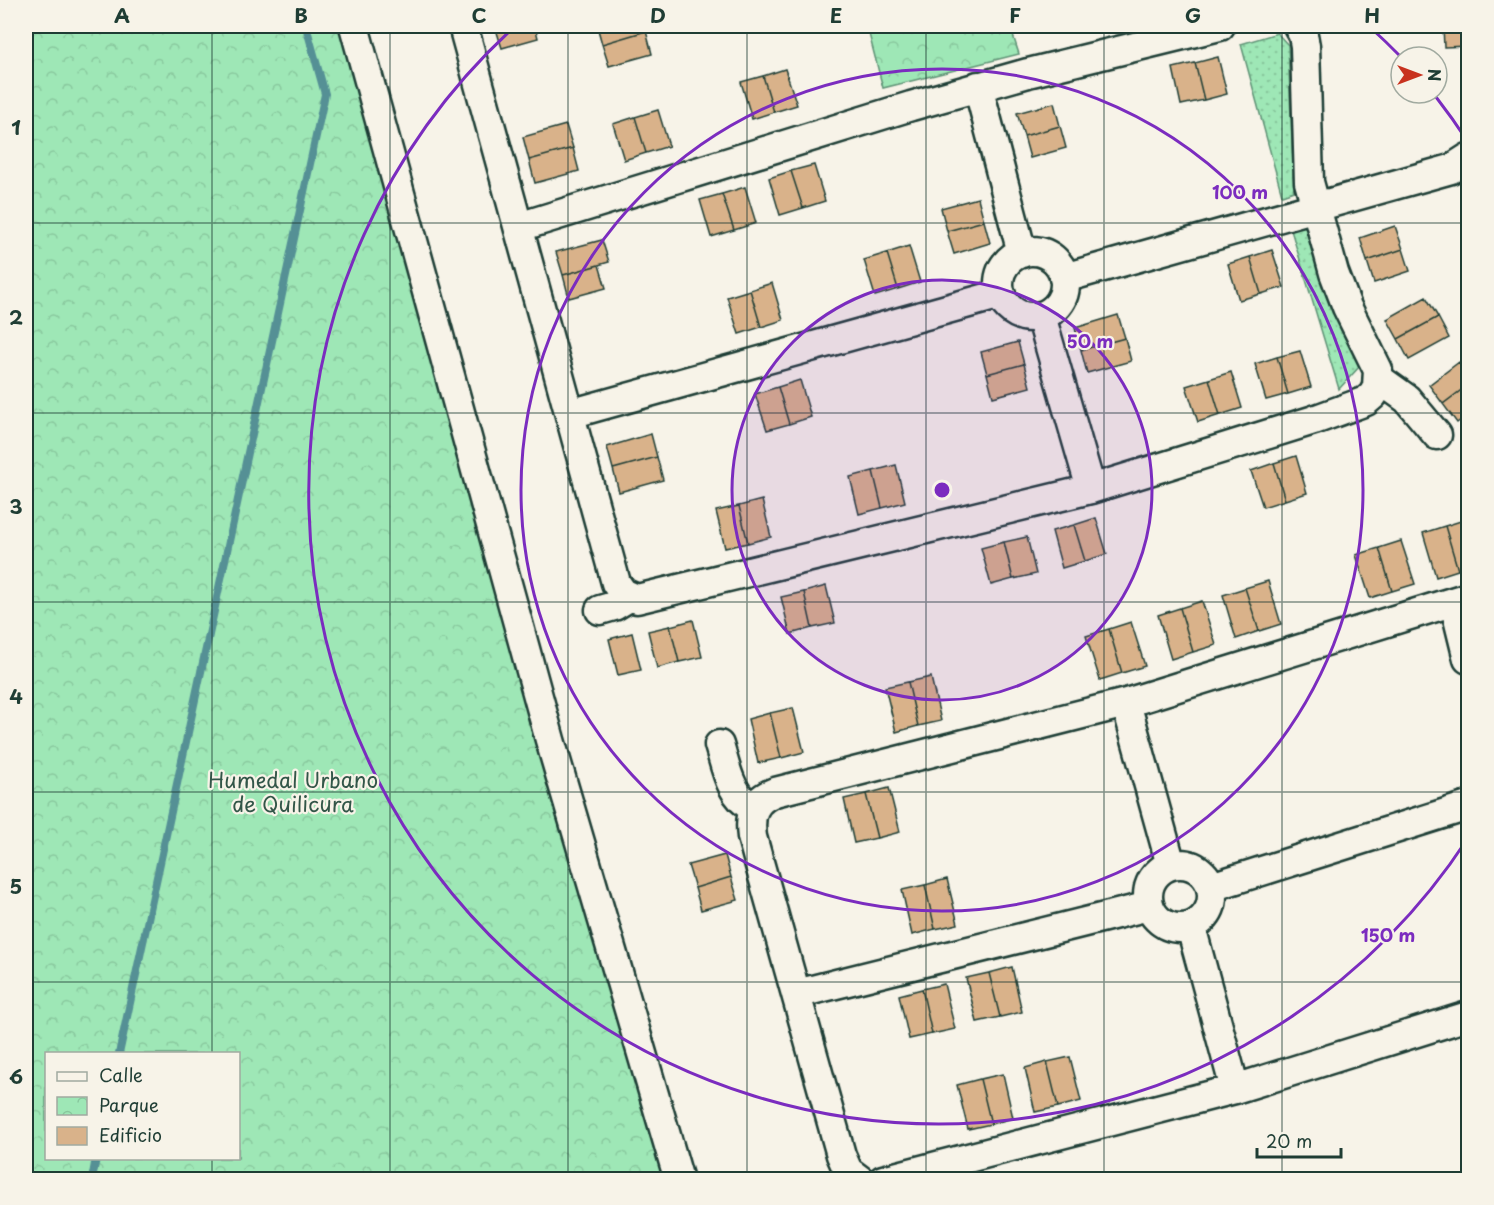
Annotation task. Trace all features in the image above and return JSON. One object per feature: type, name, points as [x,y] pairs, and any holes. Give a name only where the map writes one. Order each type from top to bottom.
[{"type":"street","points":[[354,26],[550,740],[679,1179]]},
{"type":"street","points":[[463,26],[616,583],[629,597],[638,599],[1091,489],[1358,405],[1373,395],[1379,378],[1375,361],[1347,307],[1334,273],[1316,207],[1308,167],[1305,46],[1298,26]]},
{"type":"street","points":[[519,227],[978,86],[1220,26]]},
{"type":"street","points":[[978,86],[1022,253]]},
{"type":"street","points":[[1064,278],[1463,165]]},
{"type":"street","points":[[1032,251],[1049,256],[1062,270],[1064,278],[1065,288],[1057,305],[1050,312],[1033,317],[1017,313],[1005,302],[999,286],[1003,269],[1008,262],[1022,253],[1032,251]]},
{"type":"street","points":[[570,414],[1001,294]]},
{"type":"street","points":[[1041,316],[1091,489]]},
{"type":"street","points":[[1379,378],[1407,399],[1437,435]]},
{"type":"street","points":[[600,610],[614,606],[629,597]]},
{"type":"street","points":[[856,1179],[848,1171],[841,1155],[752,837],[750,826],[753,808],[766,796],[1126,703],[1461,600],[1468,659]]},
{"type":"street","points":[[1126,703],[1171,865]]},
{"type":"street","points":[[719,745],[735,793],[744,803],[753,808]]},
{"type":"street","points":[[1211,887],[1468,806]]},
{"type":"street","points":[[1179,864],[1196,868],[1211,887],[1212,895],[1208,911],[1198,923],[1191,927],[1165,926],[1152,914],[1147,897],[1151,880],[1163,868],[1179,864]]},
{"type":"street","points":[[796,994],[1149,906]]},
{"type":"street","points":[[1191,927],[1235,1089]]},
{"type":"street","points":[[883,1179],[1235,1089],[1468,1016]]},
{"type":"green space","name":"Humedal Urbano de Quilicura","points":[[26,26],[360,26],[679,1179],[26,1179]]},
{"type":"green space","points":[[867,26],[1010,26],[1019,54],[883,88]]},
{"type":"green space","points":[[1277,33],[1288,45],[1294,191],[1282,195],[1241,44]]},
{"type":"green space","points":[[1305,224],[1359,367],[1339,389],[1291,230]]},
{"type":"building","points":[[495,26],[535,26],[538,38],[502,48]]},
{"type":"building","points":[[597,26],[644,26],[646,31],[602,44]]},
{"type":"building","points":[[1443,26],[1468,26],[1468,46],[1444,45]]},
{"type":"building","points":[[646,31],[652,54],[609,66],[602,44]]},
{"type":"building","points":[[1218,57],[1227,94],[1204,100],[1195,63]]},
{"type":"building","points":[[1195,63],[1204,100],[1181,105],[1173,68]]},
{"type":"building","points":[[785,69],[797,105],[774,112],[763,76]]},
{"type":"building","points":[[763,76],[774,112],[752,119],[741,82]]},
{"type":"building","points":[[1054,103],[1060,126],[1024,136],[1017,113]]},
{"type":"building","points":[[658,110],[669,146],[646,153],[635,117]]},
{"type":"building","points":[[635,117],[646,153],[624,160],[613,124]]},
{"type":"building","points":[[566,125],[573,148],[529,160],[523,137]]},
{"type":"building","points":[[1060,126],[1066,148],[1030,158],[1024,136]]},
{"type":"building","points":[[573,148],[579,171],[535,183],[529,160]]},
{"type":"building","points":[[814,165],[825,201],[803,208],[791,171]]},
{"type":"building","points":[[791,171],[803,208],[780,215],[769,178]]},
{"type":"building","points":[[745,187],[756,223],[734,230],[722,194]]},
{"type":"building","points":[[722,194],[734,230],[711,237],[700,200]]},
{"type":"building","points":[[978,198],[984,221],[947,231],[941,208]]},
{"type":"building","points":[[984,221],[990,243],[954,254],[947,231]]},
{"type":"building","points":[[1395,226],[1403,249],[1367,261],[1360,238]]},
{"type":"building","points":[[602,240],[609,262],[563,275],[556,252]]},
{"type":"building","points":[[909,246],[920,282],[898,289],[887,253]]},
{"type":"building","points":[[1403,249],[1410,271],[1374,283],[1367,261]]},
{"type":"building","points":[[1272,250],[1284,287],[1261,294],[1250,257]]},
{"type":"building","points":[[887,253],[898,289],[875,296],[864,260]]},
{"type":"building","points":[[1250,257],[1261,294],[1239,300],[1228,264]]},
{"type":"building","points":[[599,265],[606,288],[569,298],[563,275]]},
{"type":"building","points":[[772,283],[783,320],[761,327],[750,290]]},
{"type":"building","points":[[750,290],[761,327],[739,334],[727,297]]},
{"type":"building","points":[[1426,297],[1438,317],[1398,339],[1387,319]]},
{"type":"building","points":[[1118,315],[1125,338],[1081,350],[1075,328]]},
{"type":"building","points":[[1438,317],[1449,338],[1409,360],[1398,339]]},
{"type":"building","points":[[1125,338],[1131,361],[1087,373],[1081,350]]},
{"type":"building","points":[[1018,342],[1024,364],[987,374],[981,352]]},
{"type":"building","points":[[1300,351],[1311,387],[1288,394],[1277,357]]},
{"type":"building","points":[[1277,357],[1288,394],[1266,400],[1255,364]]},
{"type":"building","points":[[1459,362],[1468,375],[1468,385],[1443,404],[1429,385]]},
{"type":"building","points":[[1024,364],[1030,387],[993,397],[987,374]]},
{"type":"building","points":[[1231,372],[1242,408],[1220,415],[1209,379]]},
{"type":"building","points":[[1209,379],[1220,415],[1198,422],[1186,386]]},
{"type":"building","points":[[800,380],[811,417],[789,424],[778,387]]},
{"type":"building","points":[[1468,385],[1468,414],[1457,423],[1443,404]]},
{"type":"building","points":[[778,387],[789,424],[767,430],[755,394]]},
{"type":"building","points":[[651,434],[657,457],[613,469],[607,447]]},
{"type":"building","points":[[1296,456],[1307,493],[1285,500],[1274,463]]},
{"type":"building","points":[[657,457],[663,480],[619,492],[613,469]]},
{"type":"building","points":[[1274,463],[1285,500],[1263,507],[1251,471]]},
{"type":"building","points":[[896,465],[905,502],[882,508],[873,471]]},
{"type":"building","points":[[873,471],[882,508],[859,514],[850,477]]},
{"type":"building","points":[[762,500],[771,537],[748,543],[739,506]]},
{"type":"building","points":[[739,506],[748,543],[725,548],[716,511]]},
{"type":"building","points":[[1096,518],[1107,554],[1085,561],[1074,525]]},
{"type":"building","points":[[1467,519],[1468,567],[1458,570],[1445,526]]},
{"type":"building","points":[[1074,525],[1085,561],[1062,568],[1052,531]]},
{"type":"building","points":[[1445,526],[1458,570],[1436,577],[1423,533]]},
{"type":"building","points":[[1027,537],[1036,574],[1013,579],[1004,542]]},
{"type":"building","points":[[1401,541],[1415,584],[1392,591],[1379,548]]},
{"type":"building","points":[[1004,542],[1013,579],[991,585],[981,548]]},
{"type":"building","points":[[1379,548],[1392,591],[1370,598],[1356,555]]},
{"type":"building","points":[[1268,581],[1281,624],[1259,631],[1245,588]]},
{"type":"building","points":[[826,586],[835,623],[812,628],[804,592]]},
{"type":"building","points":[[1245,588],[1259,631],[1236,639],[1223,595]]},
{"type":"building","points":[[804,592],[812,628],[790,634],[781,597]]},
{"type":"building","points":[[1202,601],[1216,645],[1193,652],[1180,608]]},
{"type":"building","points":[[1180,608],[1193,652],[1171,659],[1158,615]]},
{"type":"building","points":[[693,620],[702,657],[679,662],[670,626]]},
{"type":"building","points":[[1131,622],[1145,666],[1122,673],[1109,629]]},
{"type":"building","points":[[670,626],[679,662],[657,668],[648,631]]},
{"type":"building","points":[[1109,629],[1122,673],[1100,680],[1086,636]]},
{"type":"building","points":[[632,633],[641,670],[618,675],[609,639]]},
{"type":"building","points":[[931,677],[941,721],[918,726],[908,682]]},
{"type":"building","points":[[908,682],[918,726],[896,732],[885,687]]},
{"type":"building","points":[[793,708],[804,752],[781,758],[770,713]]},
{"type":"building","points":[[770,713],[781,758],[758,763],[748,719]]},
{"type":"building","points":[[889,788],[900,832],[877,838],[866,794]]},
{"type":"building","points":[[866,794],[877,838],[854,843],[844,799]]},
{"type":"building","points":[[725,855],[731,877],[695,888],[688,865]]},
{"type":"building","points":[[731,877],[738,900],[701,910],[695,888]]},
{"type":"building","points":[[947,879],[958,924],[935,929],[925,885]]},
{"type":"building","points":[[925,885],[935,929],[912,935],[902,890]]},
{"type":"building","points":[[1012,967],[1022,1012],[1000,1017],[989,973]]},
{"type":"building","points":[[989,973],[1000,1017],[977,1022],[966,978]]},
{"type":"building","points":[[944,984],[955,1029],[932,1034],[922,989]]},
{"type":"building","points":[[922,989],[932,1034],[909,1039],[899,995]]},
{"type":"building","points":[[1070,1057],[1081,1101],[1058,1107],[1047,1062]]},
{"type":"building","points":[[1047,1062],[1058,1107],[1035,1112],[1025,1068]]},
{"type":"building","points":[[1003,1074],[1013,1118],[991,1124],[980,1079]]},
{"type":"building","points":[[980,1079],[991,1124],[968,1129],[957,1085]]},
{"type":"waterway","points":[[119,1052],[325,94],[306,26]]},
{"type":"waterway","points":[[92,1180],[96,1160]]}]
